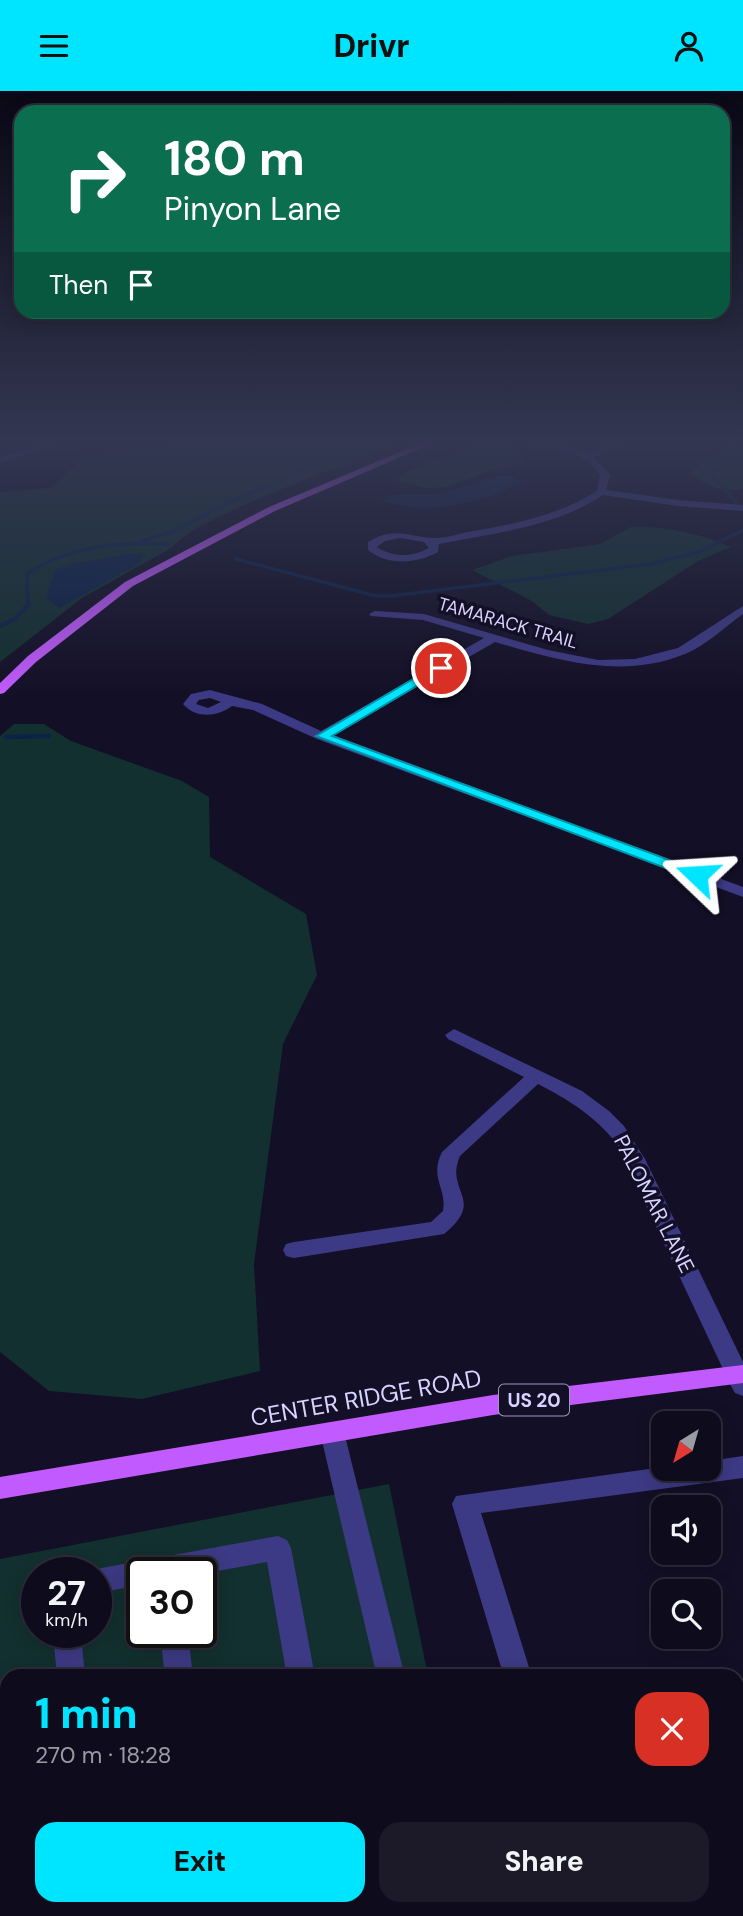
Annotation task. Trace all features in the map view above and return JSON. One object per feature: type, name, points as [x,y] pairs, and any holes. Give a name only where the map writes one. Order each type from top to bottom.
[{"type":"main road","points":[[0,690],[33,659],[130,584],[238,526]]},
{"type":"main road","name":"CENTER RIDGE ROAD","points":[[0,1488],[493,1405],[741,1378]]},
{"type":"street","points":[[432,542],[435,546],[429,553],[412,557],[390,557],[372,548],[376,541],[390,536],[419,537],[432,542],[513,526]]},
{"type":"street","name":"TAMARACK TRAIL","points":[[375,614],[424,617],[571,660],[598,664],[635,663],[682,651],[743,609]]},
{"type":"street","points":[[322,736],[493,638]]},
{"type":"street","points":[[228,701],[257,707],[322,736],[743,892]]},
{"type":"street","name":"PALOMAR LANE","points":[[454,1035],[592,1105],[625,1140],[741,1378]]},
{"type":"street","points":[[294,1250],[437,1229],[452,1218],[455,1207],[446,1168],[452,1152],[536,1076]]},
{"type":"street","points":[[332,1432],[389,1669]]},
{"type":"street","points":[[516,1669],[465,1504],[743,1467]]},
{"type":"street","points":[[217,1561],[278,1548],[300,1669]]},
{"type":"street","points":[[68,1648],[70,1669]]},
{"type":"street","points":[[176,1648],[178,1669]]},
{"type":"green space","points":[[0,526],[202,526],[173,547],[82,598],[0,662]]},
{"type":"green space","points":[[631,527],[682,531],[731,547],[698,561],[608,619],[588,624],[549,615],[532,601],[472,570],[512,556],[600,544]]},
{"type":"green space","points":[[14,724],[44,724],[71,741],[182,781],[209,797],[210,857],[306,914],[317,975],[283,1044],[254,1264],[260,1371],[142,1399],[49,1391],[0,1352],[0,736]]},
{"type":"green space","points":[[389,1484],[427,1669],[0,1669],[0,1559]]},
{"type":"water","points":[[129,554],[145,554],[138,564],[59,608],[46,598],[55,570],[71,564]]},
{"type":"waterway","points":[[143,541],[184,526]]},
{"type":"waterway","points":[[236,559],[376,596],[391,596],[650,564],[699,552],[743,530]]},
{"type":"waterway","points":[[28,605],[27,574],[59,557],[113,545],[168,544]]},
{"type":"waterway","points":[[0,626],[15,619],[28,605]]},
{"type":"waterway","points":[[6,737],[49,736]]},
{"type":"route","points":[[441,668],[322,736],[697,875]]}]
